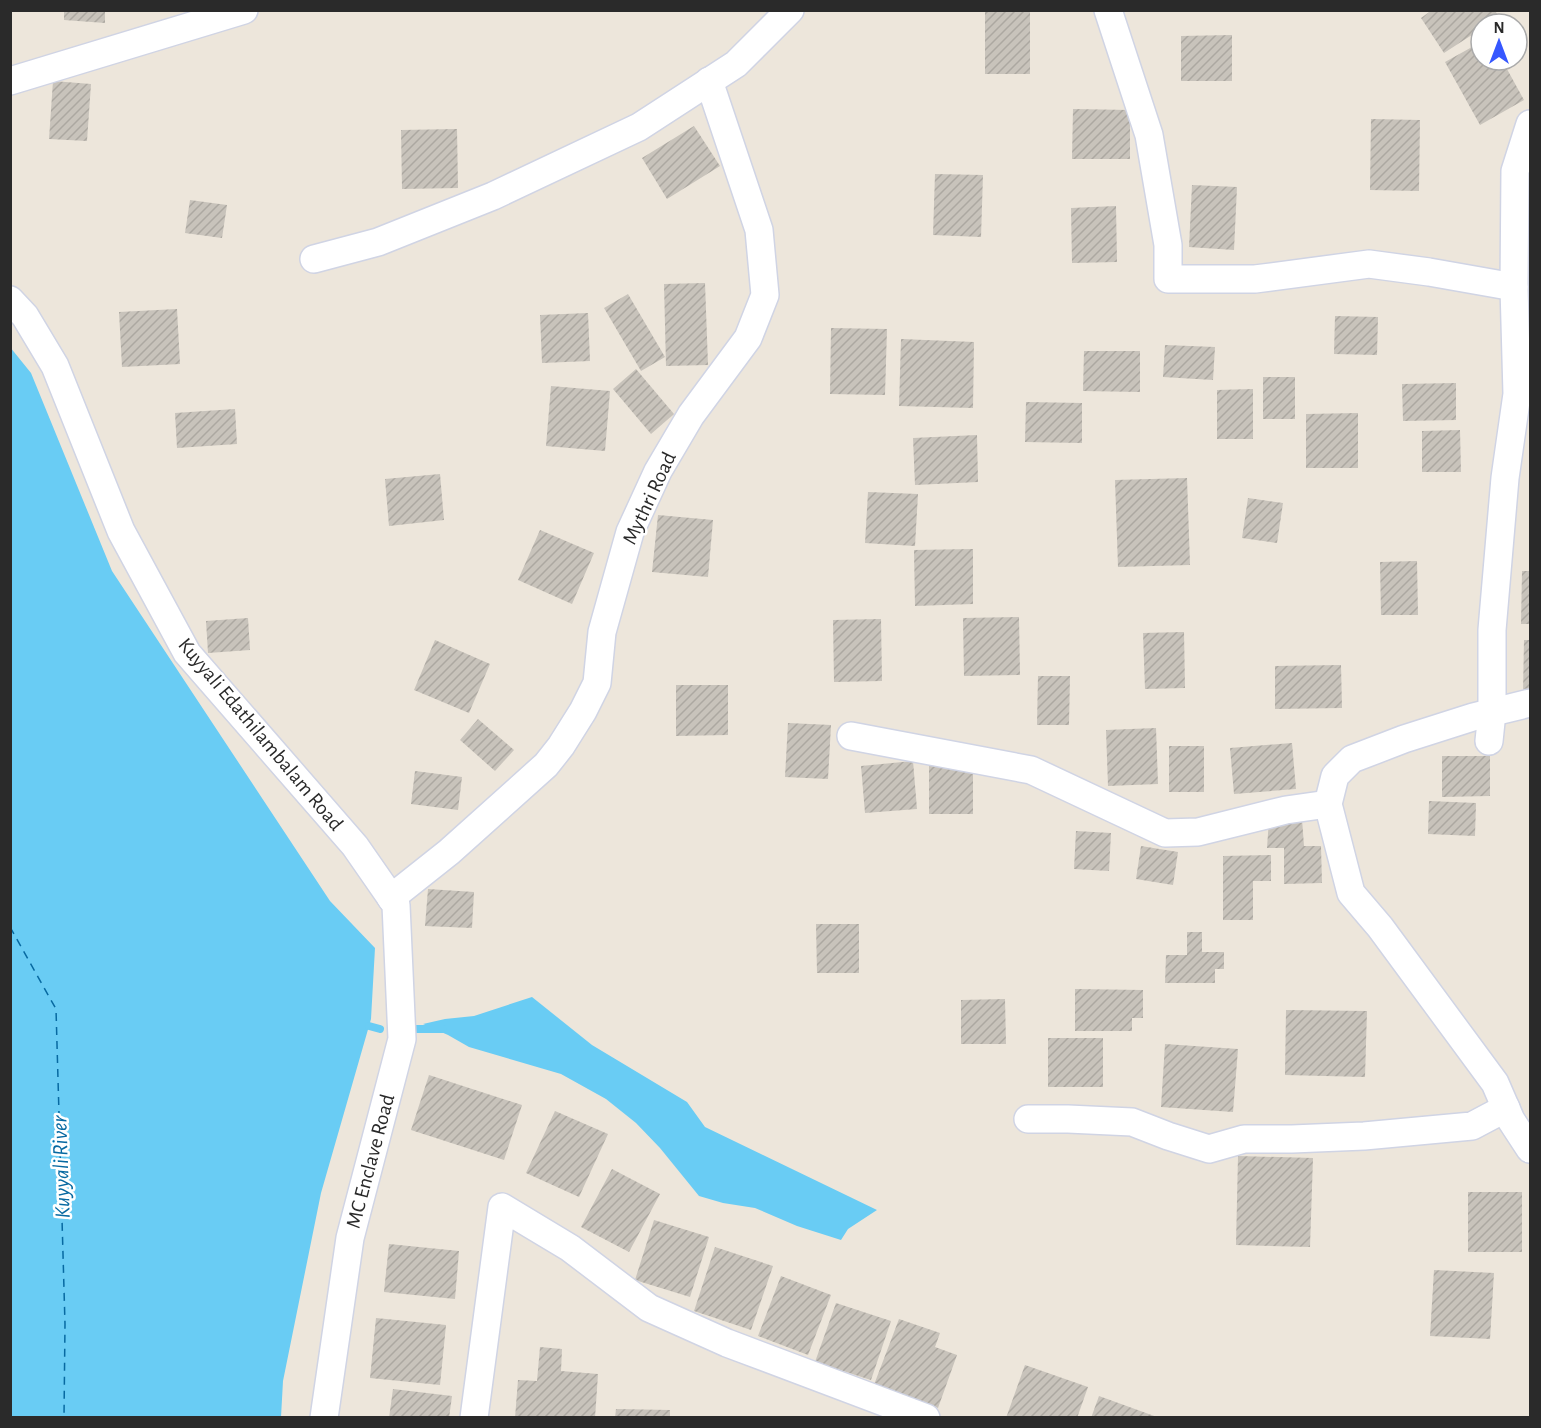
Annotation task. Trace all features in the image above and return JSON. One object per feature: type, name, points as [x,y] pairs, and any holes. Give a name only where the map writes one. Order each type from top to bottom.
[{"type":"street","points":[[10,81],[244,10]]},
{"type":"street","points":[[314,260],[378,242],[493,196],[639,127],[736,64],[790,10]]},
{"type":"street","points":[[1108,10],[1149,135],[1168,245],[1168,279],[1255,279],[1368,264],[1514,287]]},
{"type":"street","name":"Mythri Road","points":[[393,901],[546,765],[584,711],[597,683],[602,632],[630,532],[658,471],[691,415],[747,338],[765,295],[759,230],[709,81]]},
{"type":"street","points":[[1489,741],[1492,712],[1492,630],[1505,478],[1523,360],[1514,287],[1515,171],[1530,124]]},
{"type":"street","name":"Kuyyali Edathilambalam Road","points":[[10,300],[25,316],[55,366],[121,531],[188,653],[355,846],[393,901]]},
{"type":"street","points":[[1530,703],[1473,717],[1352,759],[1335,776],[1328,804],[1351,893],[1380,927],[1496,1083],[1512,1120],[1530,1149]]},
{"type":"street","points":[[851,736],[1031,770],[1165,833],[1198,832],[1286,810],[1328,804]]},
{"type":"street","name":"MC Enclave Road","points":[[324,1418],[350,1238],[402,1040],[393,901]]},
{"type":"street","points":[[1028,1119],[1132,1122],[1209,1149],[1244,1138],[1292,1140],[1472,1126],[1506,1108]]},
{"type":"street","points":[[474,1418],[502,1207],[570,1248],[649,1308],[727,1343],[926,1418]]},
{"type":"water","name":"Kuyyali River","points":[[10,347],[31,373],[112,571],[330,901],[375,948],[371,1019],[321,1193],[283,1381],[281,1417],[11,1417]]},
{"type":"water","points":[[532,997],[592,1045],[687,1102],[705,1127],[877,1210],[848,1229],[841,1240],[797,1226],[755,1208],[723,1203],[699,1196],[660,1148],[636,1123],[606,1099],[561,1074],[469,1047],[423,1024],[474,1016]]},
{"type":"building","points":[[64,10],[105,10],[105,23],[64,20]]},
{"type":"building","points":[[985,10],[1030,10],[1030,74],[985,74]]},
{"type":"building","points":[[1432,10],[1495,10],[1496,12],[1469,12],[1469,37],[1444,53],[1421,18]]},
{"type":"building","points":[[1232,35],[1232,81],[1181,81],[1181,36]]},
{"type":"building","points":[[1469,49],[1469,72],[1509,72],[1524,100],[1480,125],[1445,62]]},
{"type":"building","points":[[53,81],[91,84],[87,141],[49,139]]},
{"type":"building","points":[[1073,109],[1130,110],[1130,159],[1072,159]]},
{"type":"building","points":[[1371,119],[1420,120],[1419,191],[1370,190]]},
{"type":"building","points":[[694,126],[720,166],[667,199],[642,158]]},
{"type":"building","points":[[457,129],[458,188],[402,189],[401,130]]},
{"type":"building","points":[[935,174],[983,175],[981,237],[933,235]]},
{"type":"building","points":[[1192,185],[1237,187],[1234,250],[1189,247]]},
{"type":"building","points":[[190,200],[227,205],[222,238],[185,233]]},
{"type":"building","points":[[1116,206],[1117,262],[1072,263],[1071,208]]},
{"type":"building","points":[[1530,271],[1530,318],[1525,318],[1523,272]]},
{"type":"building","points":[[705,283],[708,365],[666,366],[664,284]]},
{"type":"building","points":[[628,294],[665,357],[641,371],[604,308]]},
{"type":"building","points":[[177,309],[180,364],[122,367],[119,312]]},
{"type":"building","points":[[588,313],[590,361],[542,363],[540,315]]},
{"type":"building","points":[[1335,316],[1378,317],[1377,355],[1334,354]]},
{"type":"building","points":[[831,328],[887,329],[885,395],[830,394]]},
{"type":"building","points":[[901,339],[974,342],[973,408],[899,406]]},
{"type":"building","points":[[1165,345],[1215,347],[1213,380],[1163,377]]},
{"type":"building","points":[[1084,351],[1140,351],[1140,392],[1083,391]]},
{"type":"building","points":[[636,369],[674,414],[651,434],[613,389]]},
{"type":"building","points":[[1263,377],[1295,377],[1295,419],[1263,419]]},
{"type":"building","points":[[1456,383],[1456,420],[1403,421],[1402,384]]},
{"type":"building","points":[[551,386],[610,391],[605,451],[546,446]]},
{"type":"building","points":[[1253,389],[1253,439],[1217,439],[1217,390]]},
{"type":"building","points":[[1026,402],[1082,403],[1082,443],[1025,442]]},
{"type":"building","points":[[235,409],[237,444],[177,448],[175,413]]},
{"type":"building","points":[[1358,413],[1358,468],[1306,468],[1306,414]]},
{"type":"building","points":[[1460,430],[1461,472],[1422,472],[1422,431]]},
{"type":"building","points":[[977,435],[978,482],[915,485],[913,438]]},
{"type":"building","points":[[440,474],[444,520],[389,526],[385,479]]},
{"type":"building","points":[[1187,478],[1190,565],[1118,567],[1115,480]]},
{"type":"building","points":[[868,492],[918,494],[915,546],[865,543]]},
{"type":"building","points":[[1248,498],[1283,503],[1277,543],[1242,538]]},
{"type":"building","points":[[658,515],[713,520],[708,577],[652,572]]},
{"type":"building","points":[[540,530],[594,553],[572,604],[518,580]]},
{"type":"building","points":[[973,549],[973,604],[915,606],[914,550]]},
{"type":"building","points":[[1417,561],[1418,615],[1381,615],[1380,562]]},
{"type":"building","points":[[1522,571],[1530,571],[1530,624],[1521,624]]},
{"type":"building","points":[[1019,617],[1020,675],[964,676],[963,618]]},
{"type":"building","points":[[248,618],[250,650],[208,653],[206,621]]},
{"type":"building","points":[[881,619],[882,681],[834,682],[833,620]]},
{"type":"building","points":[[1184,632],[1185,688],[1145,689],[1143,633]]},
{"type":"building","points":[[435,640],[490,664],[469,713],[414,690]]},
{"type":"building","points":[[1524,640],[1530,640],[1530,693],[1523,693]]},
{"type":"building","points":[[1341,665],[1342,708],[1275,709],[1275,666]]},
{"type":"building","points":[[1038,676],[1070,676],[1069,725],[1037,725]]},
{"type":"building","points":[[676,685],[728,685],[728,735],[676,736]]},
{"type":"building","points":[[478,719],[514,750],[495,771],[460,740]]},
{"type":"building","points":[[788,723],[831,725],[828,779],[785,777]]},
{"type":"building","points":[[1156,728],[1158,784],[1108,786],[1106,730]]},
{"type":"building","points":[[1292,743],[1296,789],[1234,794],[1230,748]]},
{"type":"building","points":[[1169,746],[1204,746],[1204,792],[1169,792]]},
{"type":"building","points":[[1442,756],[1490,756],[1490,796],[1442,797]]},
{"type":"building","points":[[913,761],[917,809],[865,813],[861,766]]},
{"type":"building","points":[[929,764],[973,765],[973,814],[929,814]]},
{"type":"building","points":[[415,771],[462,777],[458,810],[411,804]]},
{"type":"building","points":[[1429,801],[1476,803],[1475,836],[1428,834]]},
{"type":"building","points":[[1269,819],[1302,819],[1304,846],[1321,846],[1322,883],[1284,884],[1284,848],[1267,848]]},
{"type":"building","points":[[1076,831],[1111,833],[1109,871],[1074,869]]},
{"type":"building","points":[[1141,846],[1178,852],[1173,885],[1136,879]]},
{"type":"building","points":[[1271,855],[1271,881],[1253,881],[1253,920],[1223,920],[1223,856]]},
{"type":"building","points":[[428,889],[474,892],[472,928],[425,926]]},
{"type":"building","points":[[816,924],[859,924],[859,973],[817,973]]},
{"type":"building","points":[[1187,932],[1202,932],[1202,952],[1224,952],[1224,969],[1215,969],[1215,983],[1165,983],[1166,955],[1187,955]]},
{"type":"building","points":[[1075,989],[1143,990],[1143,1018],[1132,1018],[1132,1031],[1075,1031]]},
{"type":"building","points":[[1005,999],[1006,1044],[961,1044],[961,1000]]},
{"type":"building","points":[[1286,1010],[1367,1011],[1365,1077],[1285,1075]]},
{"type":"building","points":[[1048,1038],[1103,1038],[1103,1087],[1048,1087]]},
{"type":"building","points":[[1165,1044],[1238,1049],[1233,1112],[1161,1107]]},
{"type":"building","points":[[429,1075],[522,1105],[504,1160],[411,1130]]},
{"type":"building","points":[[555,1111],[608,1134],[579,1197],[526,1173]]},
{"type":"building","points":[[1238,1156],[1313,1158],[1310,1247],[1236,1245]]},
{"type":"building","points":[[612,1169],[660,1194],[629,1252],[581,1227]]},
{"type":"building","points":[[1468,1192],[1522,1192],[1522,1252],[1468,1252]]},
{"type":"building","points":[[654,1220],[709,1237],[690,1297],[635,1280]]},
{"type":"building","points":[[389,1244],[459,1251],[455,1299],[384,1292]]},
{"type":"building","points":[[715,1247],[773,1266],[751,1330],[694,1311]]},
{"type":"building","points":[[1434,1270],[1494,1273],[1490,1339],[1430,1336]]},
{"type":"building","points":[[781,1276],[831,1295],[808,1355],[758,1336]]},
{"type":"building","points":[[836,1303],[891,1321],[871,1380],[815,1362]]},
{"type":"building","points":[[376,1318],[446,1325],[440,1385],[370,1378]]},
{"type":"building","points":[[899,1319],[940,1333],[935,1347],[957,1355],[938,1408],[918,1400],[872,1390]]},
{"type":"building","points":[[540,1347],[562,1349],[561,1371],[598,1374],[595,1418],[515,1418],[518,1380],[537,1381]]},
{"type":"building","points":[[1025,1365],[1088,1387],[1077,1418],[1006,1418]]},
{"type":"building","points":[[393,1389],[452,1396],[449,1418],[389,1418]]},
{"type":"building","points":[[1099,1396],[1157,1417],[1157,1418],[1091,1418]]},
{"type":"building","points":[[616,1409],[670,1410],[670,1418],[615,1418]]},
{"type":"waterway","points":[[369,1026],[380,1029]]},
{"type":"waterway","points":[[412,1029],[443,1029]]},
{"type":"ferry route","points":[[10,927],[56,1009],[65,1324],[64,1418]]}]
